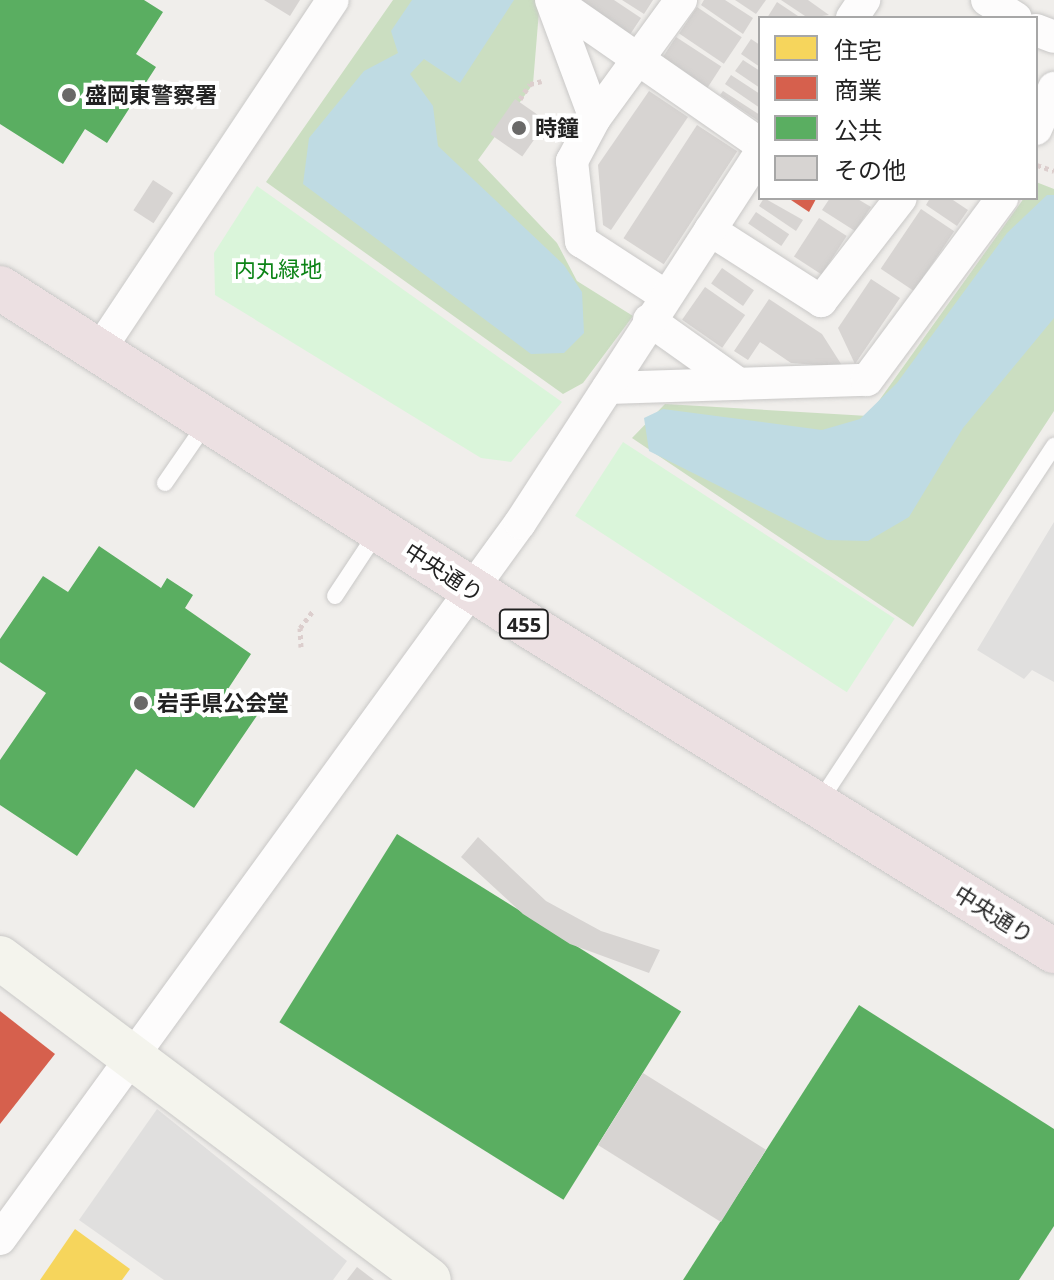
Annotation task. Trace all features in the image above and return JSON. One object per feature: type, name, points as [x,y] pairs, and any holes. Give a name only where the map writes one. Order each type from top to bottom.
[{"type":"highway","name":"中央通り","points":[[4,300],[98,352],[208,420],[472,590],[1054,951]]},
{"type":"street","points":[[98,352],[333,0]]},
{"type":"street","points":[[552,0],[758,143]]},
{"type":"street","points":[[552,0],[595,118]]},
{"type":"street","points":[[681,0],[639,62],[595,118],[572,161],[581,241],[739,384]]},
{"type":"street","points":[[987,0],[1013,16]]},
{"type":"street","points":[[1038,124],[1054,88]]},
{"type":"street","points":[[0,1239],[472,590],[608,388],[656,307],[758,157]]},
{"type":"street","points":[[710,230],[821,301],[899,200]]},
{"type":"street","points":[[608,388],[867,380],[1001,200]]},
{"type":"street","points":[[0,958],[429,1280]]},
{"type":"lane","points":[[165,483],[208,420]]},
{"type":"lane","points":[[817,806],[1054,446]]},
{"type":"lane","points":[[335,596],[379,530]]},
{"type":"path","points":[[301,647],[300,628],[315,607]]},
{"type":"green space","points":[[393,0],[546,0],[539,11],[533,84],[478,160],[557,243],[577,281],[633,316],[583,383],[563,394],[266,182]]},
{"type":"green space","points":[[1038,183],[1054,189],[1054,411],[913,627],[632,438],[665,404],[868,416],[1023,200],[1038,200]]},
{"type":"green space","name":"内丸緑地","points":[[257,186],[562,402],[511,462],[481,458],[215,295],[214,253]]},
{"type":"green space","points":[[623,442],[895,618],[847,692],[575,516]]},
{"type":"shaded area","points":[[1054,522],[1054,682],[1032,670],[1024,679],[977,650]]},
{"type":"shaded area","points":[[157,1109],[347,1261],[333,1280],[164,1280],[79,1220]]},
{"type":"water","points":[[412,0],[514,0],[460,83],[424,59],[410,74],[433,106],[438,146],[564,265],[582,292],[584,333],[564,353],[531,354],[303,184],[309,138],[364,71],[398,53],[391,31]]},
{"type":"water","points":[[1047,195],[1054,195],[1054,318],[963,428],[909,517],[868,541],[827,540],[649,451],[644,418],[663,409],[822,430],[860,419],[897,383],[1007,233]]},
{"type":"building: 住宅","points":[[75,1229],[130,1269],[122,1280],[40,1280]]},
{"type":"building: 商業","points":[[791,200],[815,200],[809,212]]},
{"type":"building: 商業","points":[[0,1011],[55,1054],[0,1124]]},
{"type":"building: 公共","name":"盛岡東警察署","points":[[0,0],[144,0],[163,12],[136,54],[156,67],[107,143],[85,129],[63,164],[0,124]]},
{"type":"building: 公共","name":"岩手県公会堂","points":[[99,546],[161,588],[167,578],[193,595],[185,608],[251,654],[226,692],[258,714],[194,808],[136,769],[77,856],[0,805],[0,760],[46,693],[0,662],[0,639],[43,576],[68,592]]},
{"type":"building: 公共","points":[[397,834],[681,1012],[563,1200],[279,1022]]},
{"type":"building: 公共","points":[[859,1005],[1054,1129],[1054,1226],[1019,1280],[683,1280]]},
{"type":"building: その他","points":[[264,0],[300,0],[290,16]]},
{"type":"building: その他","points":[[569,0],[614,0],[641,18],[627,39]]},
{"type":"building: その他","points":[[622,0],[653,0],[644,14]]},
{"type":"building: その他","points":[[704,0],[725,0],[753,18],[743,34],[701,5]]},
{"type":"building: その他","points":[[735,0],[766,0],[756,14]]},
{"type":"building: その他","points":[[781,0],[808,0],[829,15],[805,16]]},
{"type":"building: その他","points":[[777,2],[798,16],[768,16]]},
{"type":"building: その他","points":[[697,7],[742,37],[724,64],[679,34]]},
{"type":"building: その他","points":[[676,37],[721,66],[707,88],[662,59]]},
{"type":"building: その他","points":[[751,39],[758,44],[758,66],[741,54]]},
{"type":"building: その他","points":[[743,60],[758,70],[758,87],[735,71]]},
{"type":"building: その他","points":[[731,75],[758,93],[758,107],[725,84]]},
{"type":"building: その他","points":[[649,91],[688,117],[611,230],[603,225],[598,165]]},
{"type":"building: その他","points":[[723,91],[758,114],[758,121],[720,95]]},
{"type":"building: その他","name":"時鐘","points":[[515,99],[547,121],[522,157],[490,134]]},
{"type":"building: その他","points":[[697,125],[737,151],[664,264],[623,238]]},
{"type":"building: その他","points":[[153,180],[173,193],[154,223],[133,210]]},
{"type":"building: その他","points":[[763,200],[768,200],[803,220],[796,231],[759,206]]},
{"type":"building: その他","points":[[829,200],[859,200],[871,207],[855,231],[822,210]]},
{"type":"building: その他","points":[[929,200],[953,200],[968,210],[957,226],[926,205]]},
{"type":"building: その他","points":[[921,209],[954,231],[914,291],[881,269]]},
{"type":"building: その他","points":[[756,212],[789,234],[781,246],[748,224]]},
{"type":"building: その他","points":[[819,218],[847,236],[822,275],[794,257]]},
{"type":"building: その他","points":[[722,268],[754,290],[743,306],[711,284]]},
{"type":"building: その他","points":[[871,279],[900,298],[855,364],[838,328]]},
{"type":"building: その他","points":[[705,287],[745,315],[722,348],[682,320]]},
{"type":"building: その他","points":[[769,299],[822,334],[843,367],[791,363],[760,342],[748,360],[734,351]]},
{"type":"building: その他","points":[[478,837],[546,901],[601,931],[660,950],[649,973],[570,944],[523,914],[461,857]]},
{"type":"building: その他","points":[[643,1073],[766,1150],[721,1222],[598,1145]]},
{"type":"building: その他","points":[[357,1267],[374,1280],[347,1280]]},
{"type":"place","name":"盛岡東警察署","points":[[69,95]]},
{"type":"place","name":"時鐘","points":[[519,128]]},
{"type":"place","name":"岩手県公会堂","points":[[141,703]]}]
